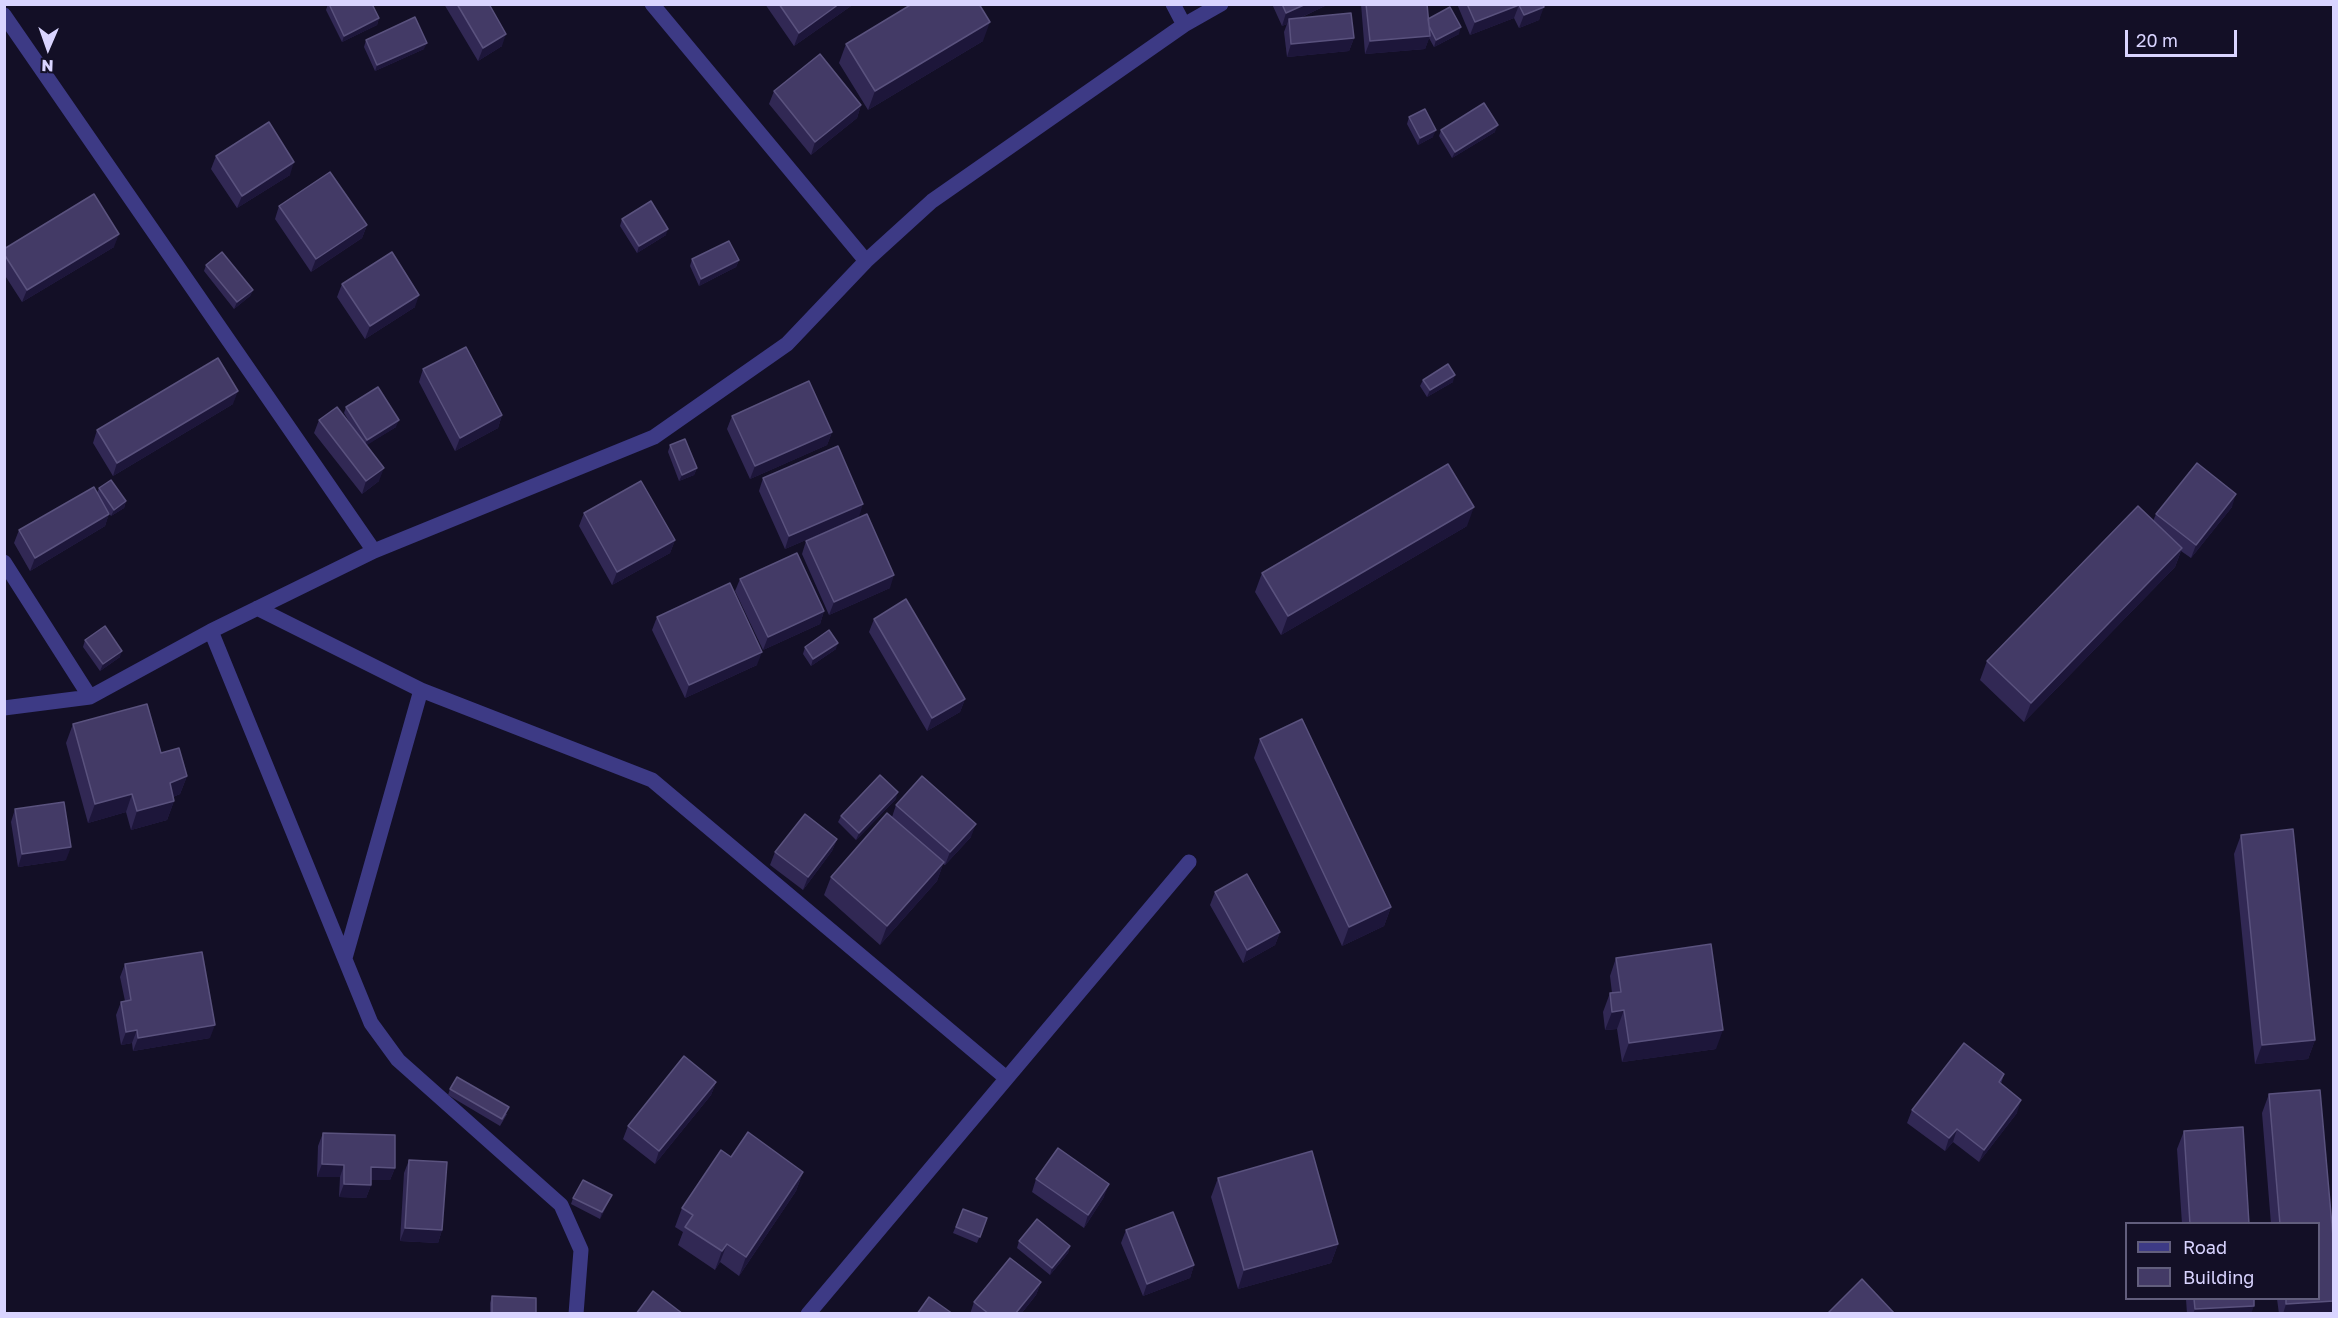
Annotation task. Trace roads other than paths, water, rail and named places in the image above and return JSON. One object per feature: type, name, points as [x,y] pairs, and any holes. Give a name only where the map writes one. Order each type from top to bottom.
[{"type":"street","points":[[652,4],[867,261]]},
{"type":"street","points":[[1173,4],[1184,25]]},
{"type":"street","points":[[4,708],[90,697],[211,631],[374,551],[654,437],[787,344],[867,261],[932,201],[1184,25],[1221,4]]},
{"type":"street","points":[[4,15],[374,551]]},
{"type":"street","points":[[4,562],[90,697]]},
{"type":"street","points":[[257,608],[421,690],[652,780],[1005,1077]]},
{"type":"street","points":[[211,631],[371,1023],[398,1060],[561,1204],[581,1250],[576,1314]]},
{"type":"street","points":[[345,958],[421,690]]},
{"type":"street","points":[[808,1314],[1005,1077],[1189,862]]}]
